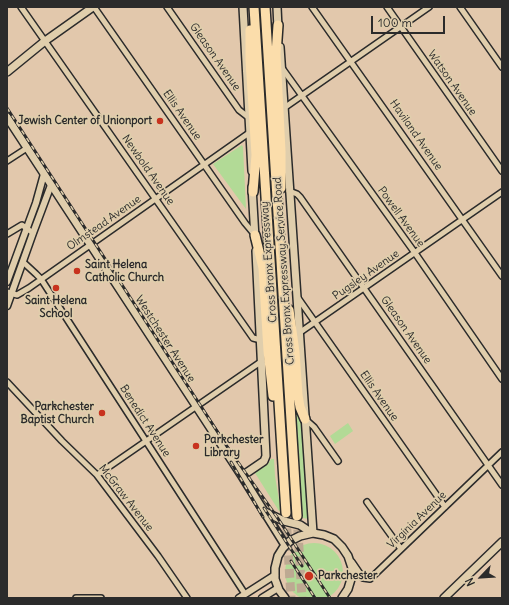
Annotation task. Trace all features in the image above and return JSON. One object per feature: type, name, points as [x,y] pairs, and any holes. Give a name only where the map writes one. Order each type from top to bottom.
[{"type":"highway","name":"Cross Bronx Expressway","points":[[254,7],[286,513]]},
{"type":"highway","name":"Cross Bronx Expressway","points":[[265,7],[297,516]]},
{"type":"highway","points":[[244,8],[250,60],[256,161],[253,192]]},
{"type":"highway","points":[[278,25],[276,54],[282,168],[278,225]]},
{"type":"highway","points":[[255,235],[263,268],[269,357],[284,480]]},
{"type":"highway","points":[[281,261],[292,328],[298,396],[300,407],[305,419]]},
{"type":"main road","points":[[7,72],[45,41],[93,7]]},
{"type":"main road","name":"Cross Bronx Expressway Service Road","points":[[277,7],[313,533]]},
{"type":"main road","points":[[242,476],[266,459],[248,117],[244,8]]},
{"type":"main road","name":"Westchester Avenue","points":[[7,117],[242,476],[285,545]]},
{"type":"main road","points":[[264,512],[284,521],[300,525],[313,533],[334,539],[342,546],[348,556],[352,568],[348,588],[342,598]]},
{"type":"main road","points":[[285,598],[278,588],[275,576],[276,560],[285,545],[297,537],[313,533]]},
{"type":"main road","points":[[444,598],[502,542]]},
{"type":"street","name":"Newbold Avenue","points":[[21,7],[253,338],[260,340]]},
{"type":"street","name":"Ellis Avenue","points":[[93,7],[245,223],[255,235]]},
{"type":"street","name":"Gleason Avenue","points":[[167,7],[239,110],[248,117]]},
{"type":"street","name":"Haviland Avenue","points":[[312,7],[352,61],[502,276]]},
{"type":"street","name":"Watson Avenue","points":[[386,7],[502,171]]},
{"type":"street","points":[[284,108],[429,7]]},
{"type":"street","points":[[460,7],[502,67]]},
{"type":"street","name":"Powell Avenue","points":[[282,67],[415,253],[502,379]]},
{"type":"street","name":"Olmstead Avenue","points":[[9,293],[17,295],[249,133]]},
{"type":"street","points":[[7,161],[27,148]]},
{"type":"street","points":[[7,282],[44,174]]},
{"type":"street","points":[[7,306],[9,293],[23,262],[51,185]]},
{"type":"street","name":"Gleason Avenue","points":[[290,191],[300,197],[502,485]]},
{"type":"street","name":"Pugsley Avenue","points":[[299,333],[502,192]]},
{"type":"street","points":[[7,234],[22,225],[26,229],[33,232]]},
{"type":"street","name":"Benedict Avenue","points":[[23,262],[40,279],[146,442],[242,596]]},
{"type":"street","name":"Ellis Avenue","points":[[297,297],[445,507]]},
{"type":"street","points":[[97,475],[262,361]]},
{"type":"street","name":"McGraw Avenue","points":[[7,382],[62,441],[97,475],[188,598]]},
{"type":"street","points":[[305,419],[314,427],[338,461]]},
{"type":"street","name":"Virginia Avenue","points":[[348,556],[361,577],[368,579],[502,452]]},
{"type":"street","points":[[367,502],[401,549]]},
{"type":"street","points":[[242,596],[275,576]]},
{"type":"street","points":[[262,598],[278,588]]},
{"type":"street","points":[[76,598],[100,598]]},
{"type":"green space","points":[[242,145],[243,147],[246,209],[213,164]]},
{"type":"green space","points":[[295,398],[303,426],[309,519],[303,518]]},
{"type":"green space","points":[[348,423],[353,431],[335,444],[330,436]]},
{"type":"green space","points":[[271,459],[274,459],[275,476],[281,512],[255,473],[268,464]]},
{"type":"green space","points":[[314,543],[325,545],[338,556],[341,561],[343,572],[341,583],[330,596],[325,599],[314,601],[303,599],[290,588],[287,583],[285,572],[287,561],[298,548],[303,545]]},
{"type":"tunnel","points":[[286,515],[291,598]]},
{"type":"tunnel","points":[[297,516],[302,598]]},
{"type":"railway","points":[[7,108],[230,451],[277,517],[330,598]]},
{"type":"railway","points":[[231,462],[263,517]]},
{"type":"railway","points":[[264,508],[302,566]]},
{"type":"railway","points":[[291,561],[315,598]]},
{"type":"place","name":"Jewish Center of Unionport","points":[[160,121]]},
{"type":"place","name":"Saint Helena Catholic Church","points":[[77,271]]},
{"type":"place","name":"Saint Helena School","points":[[56,288]]},
{"type":"place","name":"Parkchester Baptist Church","points":[[102,413]]},
{"type":"place","name":"Parkchester Library","points":[[196,446]]},
{"type":"place","name":"Parkchester","points":[[309,576]]}]
